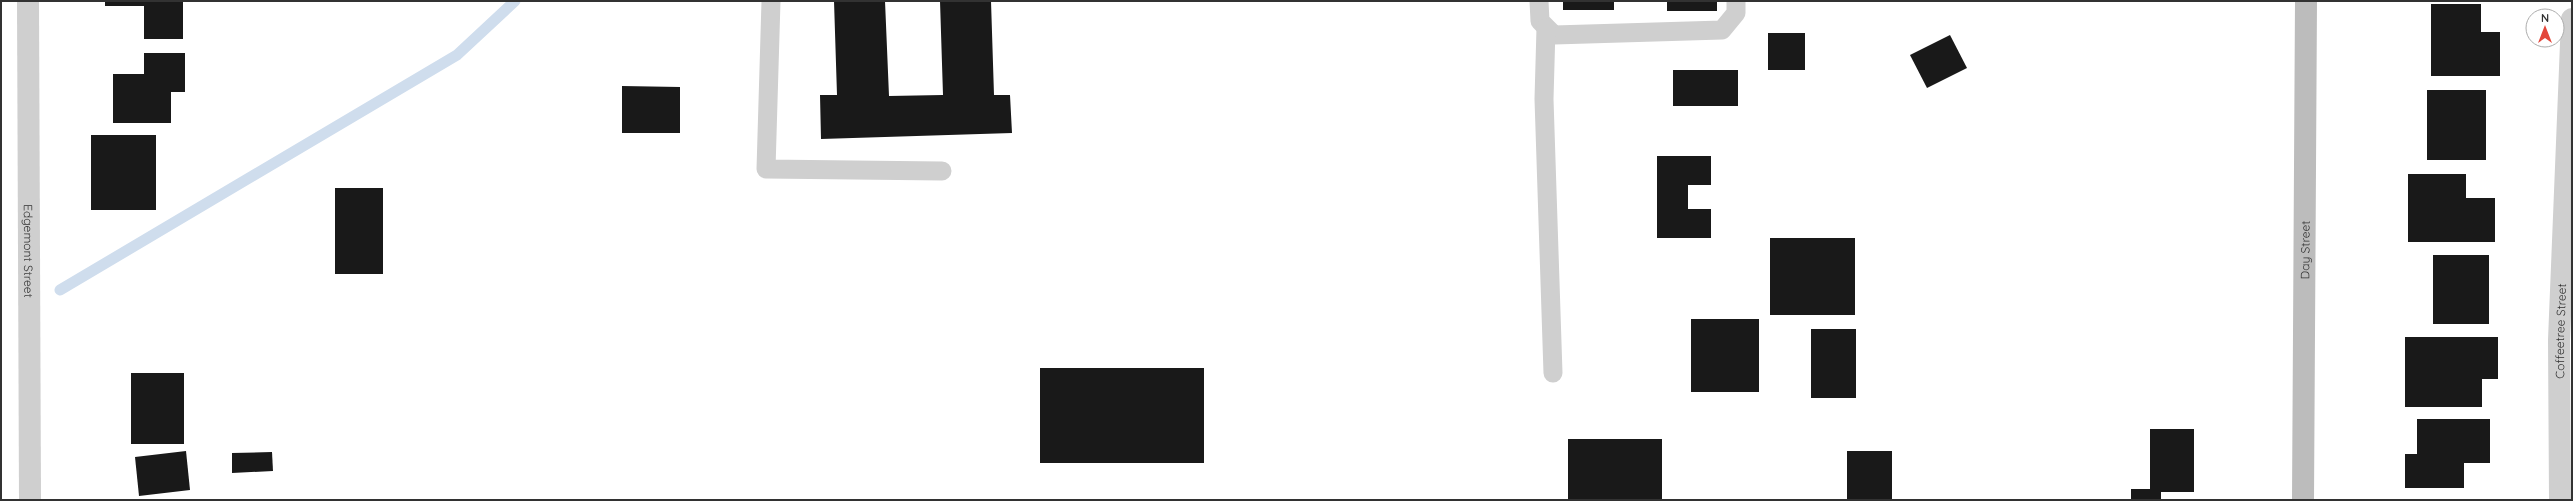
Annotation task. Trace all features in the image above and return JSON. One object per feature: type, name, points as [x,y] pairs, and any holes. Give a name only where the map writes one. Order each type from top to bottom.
[{"type":"main road","name":"Day Street","points":[[2303,500],[2306,1]]},
{"type":"street","name":"Edgemont Street","points":[[28,1],[30,500]]},
{"type":"street","name":"Coffeetree Street","points":[[2560,500],[2566,340],[2572,19]]},
{"type":"lane","points":[[771,1],[766,169],[942,171]]},
{"type":"lane","points":[[1539,1],[1540,21],[1554,35],[1722,30],[1736,13],[1736,1]]},
{"type":"lane","points":[[1546,28],[1544,99],[1553,373]]},
{"type":"building","points":[[105,1],[183,1],[183,39],[144,39],[144,6],[105,6]]},
{"type":"building","points":[[834,1],[885,1],[889,96],[943,95],[940,1],[991,1],[994,95],[1010,95],[1012,133],[821,139],[820,95],[837,95]]},
{"type":"building","points":[[1563,1],[1614,1],[1614,10],[1563,10]]},
{"type":"building","points":[[1667,1],[1717,1],[1717,11],[1667,11]]},
{"type":"building","points":[[2431,4],[2481,4],[2481,32],[2500,32],[2500,76],[2431,76]]},
{"type":"building","points":[[1768,33],[1805,33],[1805,70],[1768,70]]},
{"type":"building","points":[[1950,35],[1967,68],[1927,88],[1910,55]]},
{"type":"building","points":[[144,53],[185,53],[185,92],[171,92],[171,123],[113,123],[113,74],[144,74]]},
{"type":"building","points":[[1673,70],[1738,70],[1738,106],[1673,106]]},
{"type":"building","points":[[622,86],[680,87],[680,133],[622,133]]},
{"type":"building","points":[[2427,90],[2486,90],[2486,160],[2427,160]]},
{"type":"building","points":[[91,135],[156,135],[156,210],[91,210]]},
{"type":"building","points":[[1657,156],[1711,156],[1711,185],[1688,185],[1688,209],[1711,209],[1711,238],[1657,238]]},
{"type":"building","points":[[2408,174],[2466,174],[2466,198],[2495,198],[2495,242],[2408,242]]},
{"type":"building","points":[[335,188],[383,188],[383,274],[335,274]]},
{"type":"building","points":[[1770,238],[1855,238],[1855,315],[1770,315]]},
{"type":"building","points":[[2433,255],[2489,255],[2489,324],[2433,324]]},
{"type":"building","points":[[1691,319],[1759,319],[1759,392],[1691,392]]},
{"type":"building","points":[[1811,329],[1856,329],[1856,398],[1811,398]]},
{"type":"building","points":[[2405,337],[2498,337],[2498,379],[2482,379],[2482,407],[2405,407]]},
{"type":"building","points":[[1040,368],[1204,368],[1204,463],[1040,463]]},
{"type":"building","points":[[131,373],[184,373],[184,444],[131,444]]},
{"type":"building","points":[[2417,419],[2490,419],[2490,463],[2464,463],[2464,488],[2405,488],[2405,454],[2417,454]]},
{"type":"building","points":[[2150,429],[2194,429],[2194,492],[2161,492],[2161,500],[2131,500],[2131,489],[2150,489]]},
{"type":"building","points":[[1568,439],[1662,439],[1662,500],[1568,500]]},
{"type":"building","points":[[186,451],[190,490],[139,496],[135,457]]},
{"type":"building","points":[[1847,451],[1892,451],[1892,500],[1847,500]]},
{"type":"building","points":[[272,452],[273,471],[232,473],[232,453]]},
{"type":"waterway","points":[[60,290],[457,55],[515,1]]}]
